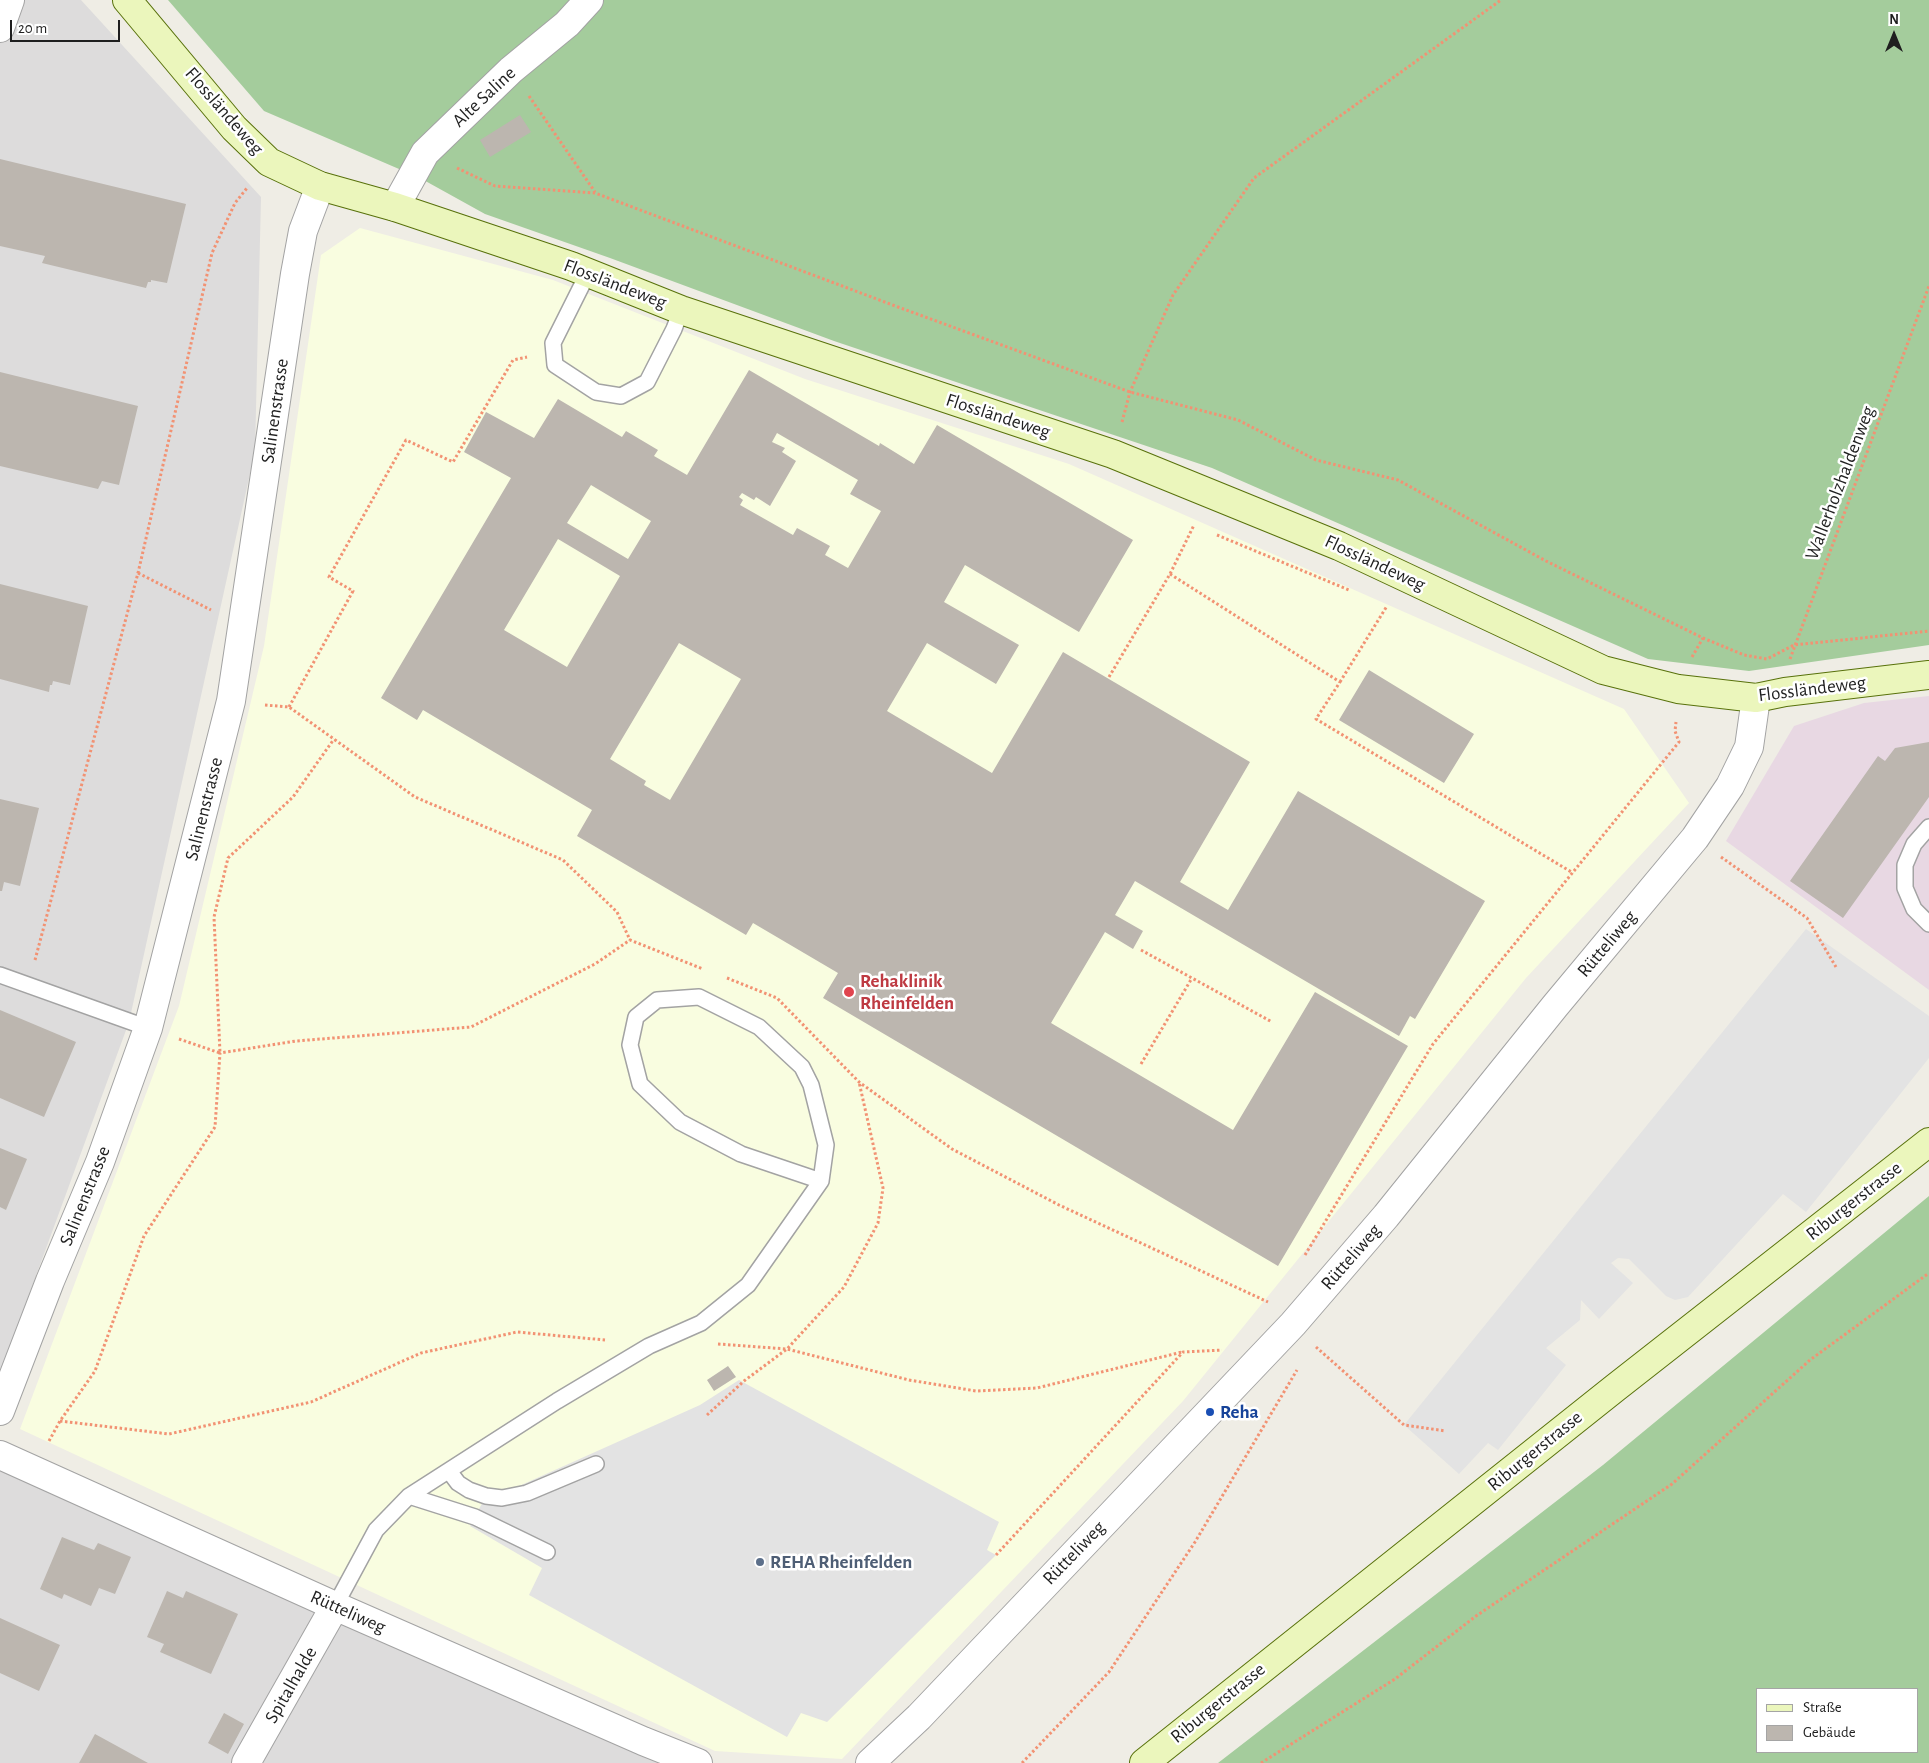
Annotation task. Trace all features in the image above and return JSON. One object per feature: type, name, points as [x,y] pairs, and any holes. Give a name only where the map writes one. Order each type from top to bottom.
[{"type":"street","points":[[0,28],[10,0]]},
{"type":"street","name":"Flossländeweg","points":[[127,0],[234,128],[269,162],[320,186],[395,207],[588,273],[681,310],[1113,454],[1339,546],[1603,670],[1678,688],[1756,698],[1785,692],[1929,675]]},
{"type":"street","name":"Alte Saline","points":[[395,207],[425,153],[511,70],[567,24],[589,0]]},
{"type":"street","name":"Salinenstrasse","points":[[0,1411],[50,1281],[100,1162],[148,1028],[231,701],[296,265],[303,231],[320,186]]},
{"type":"street","name":"Rütteliweg","points":[[870,1763],[919,1716],[1293,1324],[1386,1216],[1555,1006],[1695,838],[1730,786],[1749,747],[1756,698]]},
{"type":"street","name":"Riburgerstrasse","points":[[1144,1763],[1614,1388],[1929,1142]]},
{"type":"street","name":"Rütteliweg","points":[[0,1455],[335,1606],[643,1741],[698,1763]]},
{"type":"street","name":"Spitalhalde","points":[[246,1763],[335,1606]]},
{"type":"lane","points":[[588,273],[553,343],[553,353],[555,365],[596,392],[621,396],[647,382],[674,329],[681,310]]},
{"type":"lane","points":[[1929,827],[1914,844],[1905,864],[1905,888],[1914,908],[1929,924]]},
{"type":"lane","points":[[0,975],[148,1028]]},
{"type":"lane","points":[[335,1606],[376,1530],[409,1496],[557,1401],[648,1346],[702,1323],[748,1285],[822,1181],[826,1145],[811,1085],[802,1068],[759,1026],[699,997],[657,1000],[636,1017],[630,1045],[640,1084],[680,1122],[741,1154],[822,1181]]},
{"type":"lane","points":[[449,1471],[458,1483],[469,1490],[486,1496],[502,1498],[527,1493],[596,1464]]},
{"type":"lane","points":[[409,1496],[475,1517],[547,1552]]},
{"type":"path","points":[[1113,454],[1130,392],[1173,295],[1254,178],[1500,0]]},
{"type":"path","points":[[511,70],[595,193]]},
{"type":"path","points":[[425,153],[495,186],[595,193],[889,304],[1130,392],[1238,420],[1316,460],[1398,480],[1546,561],[1703,638],[1744,655],[1767,659],[1794,645],[1929,631]]},
{"type":"path","points":[[28,985],[138,573],[212,253],[235,203],[269,162]]},
{"type":"path","name":"Wallerholzhaldenweg","points":[[1785,692],[1794,645],[1929,286]]},
{"type":"path","points":[[289,707],[353,591],[329,577],[406,440],[453,462],[513,360],[553,353]]},
{"type":"path","points":[[1109,677],[1170,574],[1194,525],[1186,522]]},
{"type":"path","points":[[1213,533],[1351,591]]},
{"type":"path","points":[[138,573],[242,626]]},
{"type":"path","points":[[1170,574],[1340,682]]},
{"type":"path","points":[[1378,602],[1387,606],[1316,719],[1573,873]]},
{"type":"path","points":[[1304,1258],[1433,1044],[1679,742],[1675,731],[1678,688]]},
{"type":"path","points":[[231,701],[289,707],[415,797],[563,860],[617,912],[630,940],[704,969]]},
{"type":"path","points":[[32,1470],[60,1421],[95,1371],[144,1236],[215,1127],[220,1053],[214,917],[228,858],[293,797],[334,739]]},
{"type":"path","points":[[1695,838],[1807,918],[1836,967]]},
{"type":"path","points":[[148,1028],[220,1053],[296,1041],[471,1027],[595,964],[630,940]]},
{"type":"path","points":[[1141,950],[1272,1022]]},
{"type":"path","points":[[722,976],[777,998],[859,1082],[952,1149],[1059,1205],[1270,1303],[1264,1309]]},
{"type":"path","points":[[1141,1064],[1192,978]]},
{"type":"path","points":[[707,1415],[744,1381],[787,1349],[844,1287],[878,1223],[883,1188],[859,1082]]},
{"type":"path","points":[[1261,1763],[1395,1679],[1476,1616],[1672,1484],[1810,1360],[1929,1273]]},
{"type":"path","points":[[60,1421],[169,1434],[311,1402],[421,1353],[517,1332],[648,1346]]},
{"type":"path","points":[[1313,1344],[1404,1425],[1446,1431]]},
{"type":"path","points":[[787,1349],[909,1380],[976,1391],[1037,1388],[1183,1352],[1230,1349]]},
{"type":"path","points":[[996,1554],[1183,1352]]},
{"type":"path","points":[[1022,1763],[1109,1672],[1195,1542],[1298,1369]]},
{"type":"shaded area","points":[[0,0],[81,0],[261,197],[255,451],[129,1022],[0,1374]]},
{"type":"shaded area","name":"Rehaklinik Rheinfelden","points":[[360,228],[553,280],[805,379],[1069,464],[1624,709],[1689,803],[1526,978],[1183,1401],[842,1759],[715,1751],[20,1429],[179,1006],[264,646],[321,255]]},
{"type":"shaded area","points":[[1929,696],[1929,990],[1726,841],[1794,726],[1864,703]]},
{"type":"shaded area","points":[[1806,929],[1929,1016],[1929,1058],[1806,1212],[1783,1194],[1688,1297],[1675,1300],[1666,1296],[1629,1259],[1618,1258],[1611,1263],[1633,1283],[1599,1319],[1581,1300],[1580,1320],[1546,1348],[1566,1365],[1498,1450],[1488,1443],[1459,1474],[1404,1425]]},
{"type":"shaded area","name":"REHA Rheinfelden","points":[[739,1380],[999,1522],[987,1550],[996,1555],[827,1722],[801,1713],[787,1737],[529,1595],[542,1568],[470,1526],[489,1490],[508,1491],[700,1405]]},
{"type":"shaded area","points":[[0,1460],[680,1763],[0,1763]]},
{"type":"green space","points":[[168,0],[1929,0],[1929,645],[1749,671],[1648,659],[1212,468],[834,341],[485,214],[420,178],[264,111]]},
{"type":"green space","points":[[1929,1196],[1929,1763],[1218,1763],[1603,1465]]},
{"type":"building","points":[[520,115],[531,132],[490,157],[480,140]]},
{"type":"building","points":[[0,159],[186,204],[167,283],[151,280],[146,288],[42,263],[45,256],[0,246]]},
{"type":"building","points":[[749,370],[879,446],[880,443],[914,464],[937,425],[1133,540],[1079,632],[965,565],[944,602],[1019,645],[996,684],[927,643],[887,711],[992,773],[1063,652],[1250,762],[1180,882],[1228,910],[1298,791],[1485,901],[1415,1019],[1410,1016],[1399,1036],[1135,881],[1115,915],[1143,931],[1133,949],[1105,932],[1051,1023],[1233,1130],[1315,992],[1408,1046],[1278,1266],[823,998],[838,973],[753,923],[746,935],[577,836],[592,810],[423,710],[417,720],[381,698],[511,478],[464,452],[486,412],[534,438],[558,399],[622,437],[626,431],[658,450],[654,456],[687,475]],"holes":[[[777,433],[858,480],[850,494],[881,511],[848,568],[825,555],[830,546],[797,528],[793,535],[740,505],[743,500],[739,497],[742,493],[754,500],[756,497],[770,506],[796,461],[782,452],[785,448],[772,442]],[[591,485],[651,521],[628,559],[567,523]],[[558,539],[620,576],[567,667],[504,630]],[[679,643],[741,679],[670,800],[644,785],[646,781],[610,759]]]},
{"type":"building","points":[[0,372],[138,406],[119,485],[102,481],[98,489],[0,466]]},
{"type":"building","points":[[0,584],[88,606],[70,685],[53,681],[49,692],[0,679]]},
{"type":"building","points":[[1369,670],[1474,734],[1444,783],[1339,720]]},
{"type":"building","points":[[1929,742],[1929,797],[1843,918],[1790,881],[1878,756],[1885,761],[1895,748]]},
{"type":"building","points":[[0,799],[39,808],[20,886],[4,882],[2,891],[0,891]]},
{"type":"building","points":[[0,1010],[76,1042],[44,1117],[0,1098]]},
{"type":"building","points":[[0,1148],[27,1159],[6,1210],[0,1207]]},
{"type":"building","points":[[728,1366],[736,1377],[714,1391],[707,1380]]},
{"type":"building","points":[[62,1537],[94,1550],[98,1543],[131,1557],[115,1594],[99,1588],[91,1606],[64,1594],[62,1599],[40,1589]]},
{"type":"building","points":[[167,1591],[183,1598],[186,1591],[238,1614],[211,1674],[160,1652],[164,1644],[147,1637]]},
{"type":"building","points":[[0,1618],[60,1645],[39,1691],[0,1673]]},
{"type":"building","points":[[224,1713],[244,1724],[228,1754],[208,1743]]},
{"type":"building","points":[[95,1734],[148,1763],[79,1763]]},
{"type":"place","name":"Rehaklinik Rheinfelden","points":[[849,992]]},
{"type":"place","name":"Reha","points":[[1210,1412]]},
{"type":"place","name":"REHA Rheinfelden","points":[[760,1562]]}]
